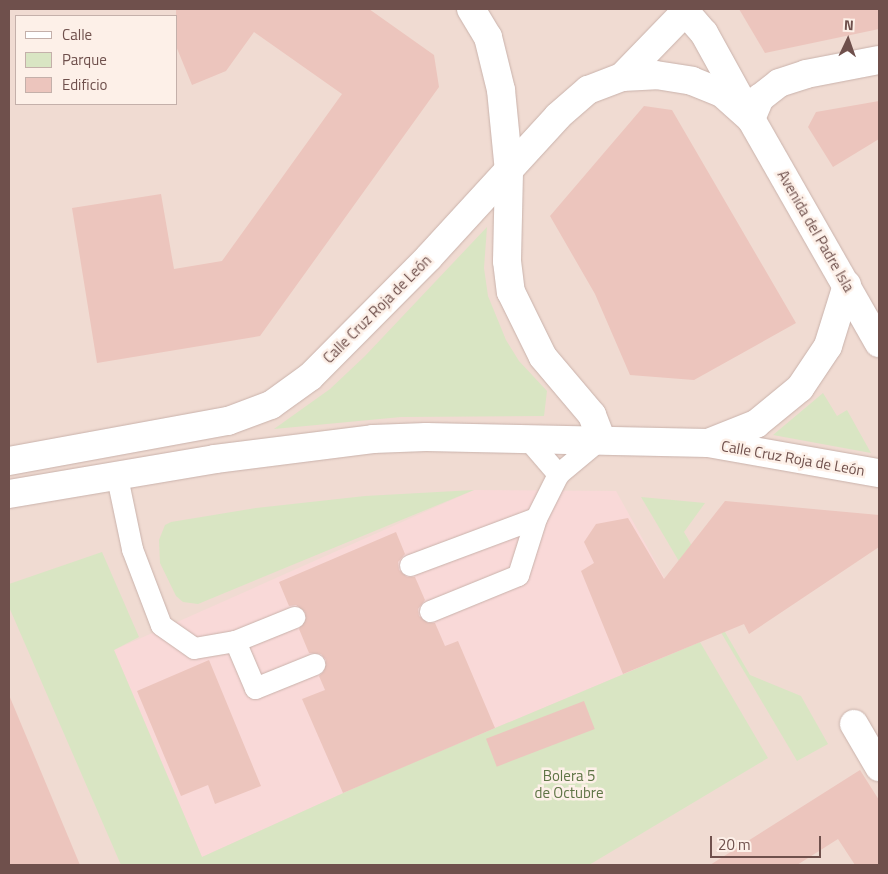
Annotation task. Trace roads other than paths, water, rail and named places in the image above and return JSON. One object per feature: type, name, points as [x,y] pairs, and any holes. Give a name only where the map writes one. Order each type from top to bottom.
[{"type":"main road","points":[[471,9],[488,37],[501,90],[509,172],[507,262],[511,292],[543,357],[592,415],[601,438]]},
{"type":"main road","points":[[622,77],[686,10]]},
{"type":"main road","name":"Avenida del Padre Isla","points":[[686,10],[704,32],[751,119],[879,343]]},
{"type":"main road","points":[[751,119],[760,98],[779,83],[806,74],[879,60]]},
{"type":"main road","name":"Calle Cruz Roja de León","points":[[9,461],[228,421],[271,405],[310,377],[509,172],[558,116],[588,90],[622,77],[656,75],[692,81]]},
{"type":"main road","name":"Avenida del Padre Isla","points":[[692,81],[722,93],[751,119]]},
{"type":"main road","name":"Calle Cruz Roja de León","points":[[708,443],[756,424],[800,388],[828,346],[847,285]]},
{"type":"main road","name":"Calle Cruz Roja de León","points":[[9,494],[215,460],[373,439],[601,438],[708,443],[879,473]]},
{"type":"main road","points":[[854,724],[879,767]]},
{"type":"lane","points":[[526,438],[558,474]]},
{"type":"lane","points":[[430,611],[518,575],[536,518],[558,474],[601,438]]},
{"type":"lane","points":[[117,477],[132,549],[161,625],[194,648],[235,641],[294,616]]},
{"type":"lane","points":[[410,565],[536,518]]},
{"type":"lane","points":[[235,641],[255,688],[314,664]]},
{"type":"park label","name":"Bolera 5 de Octubre","points":[[569,784]]}]
